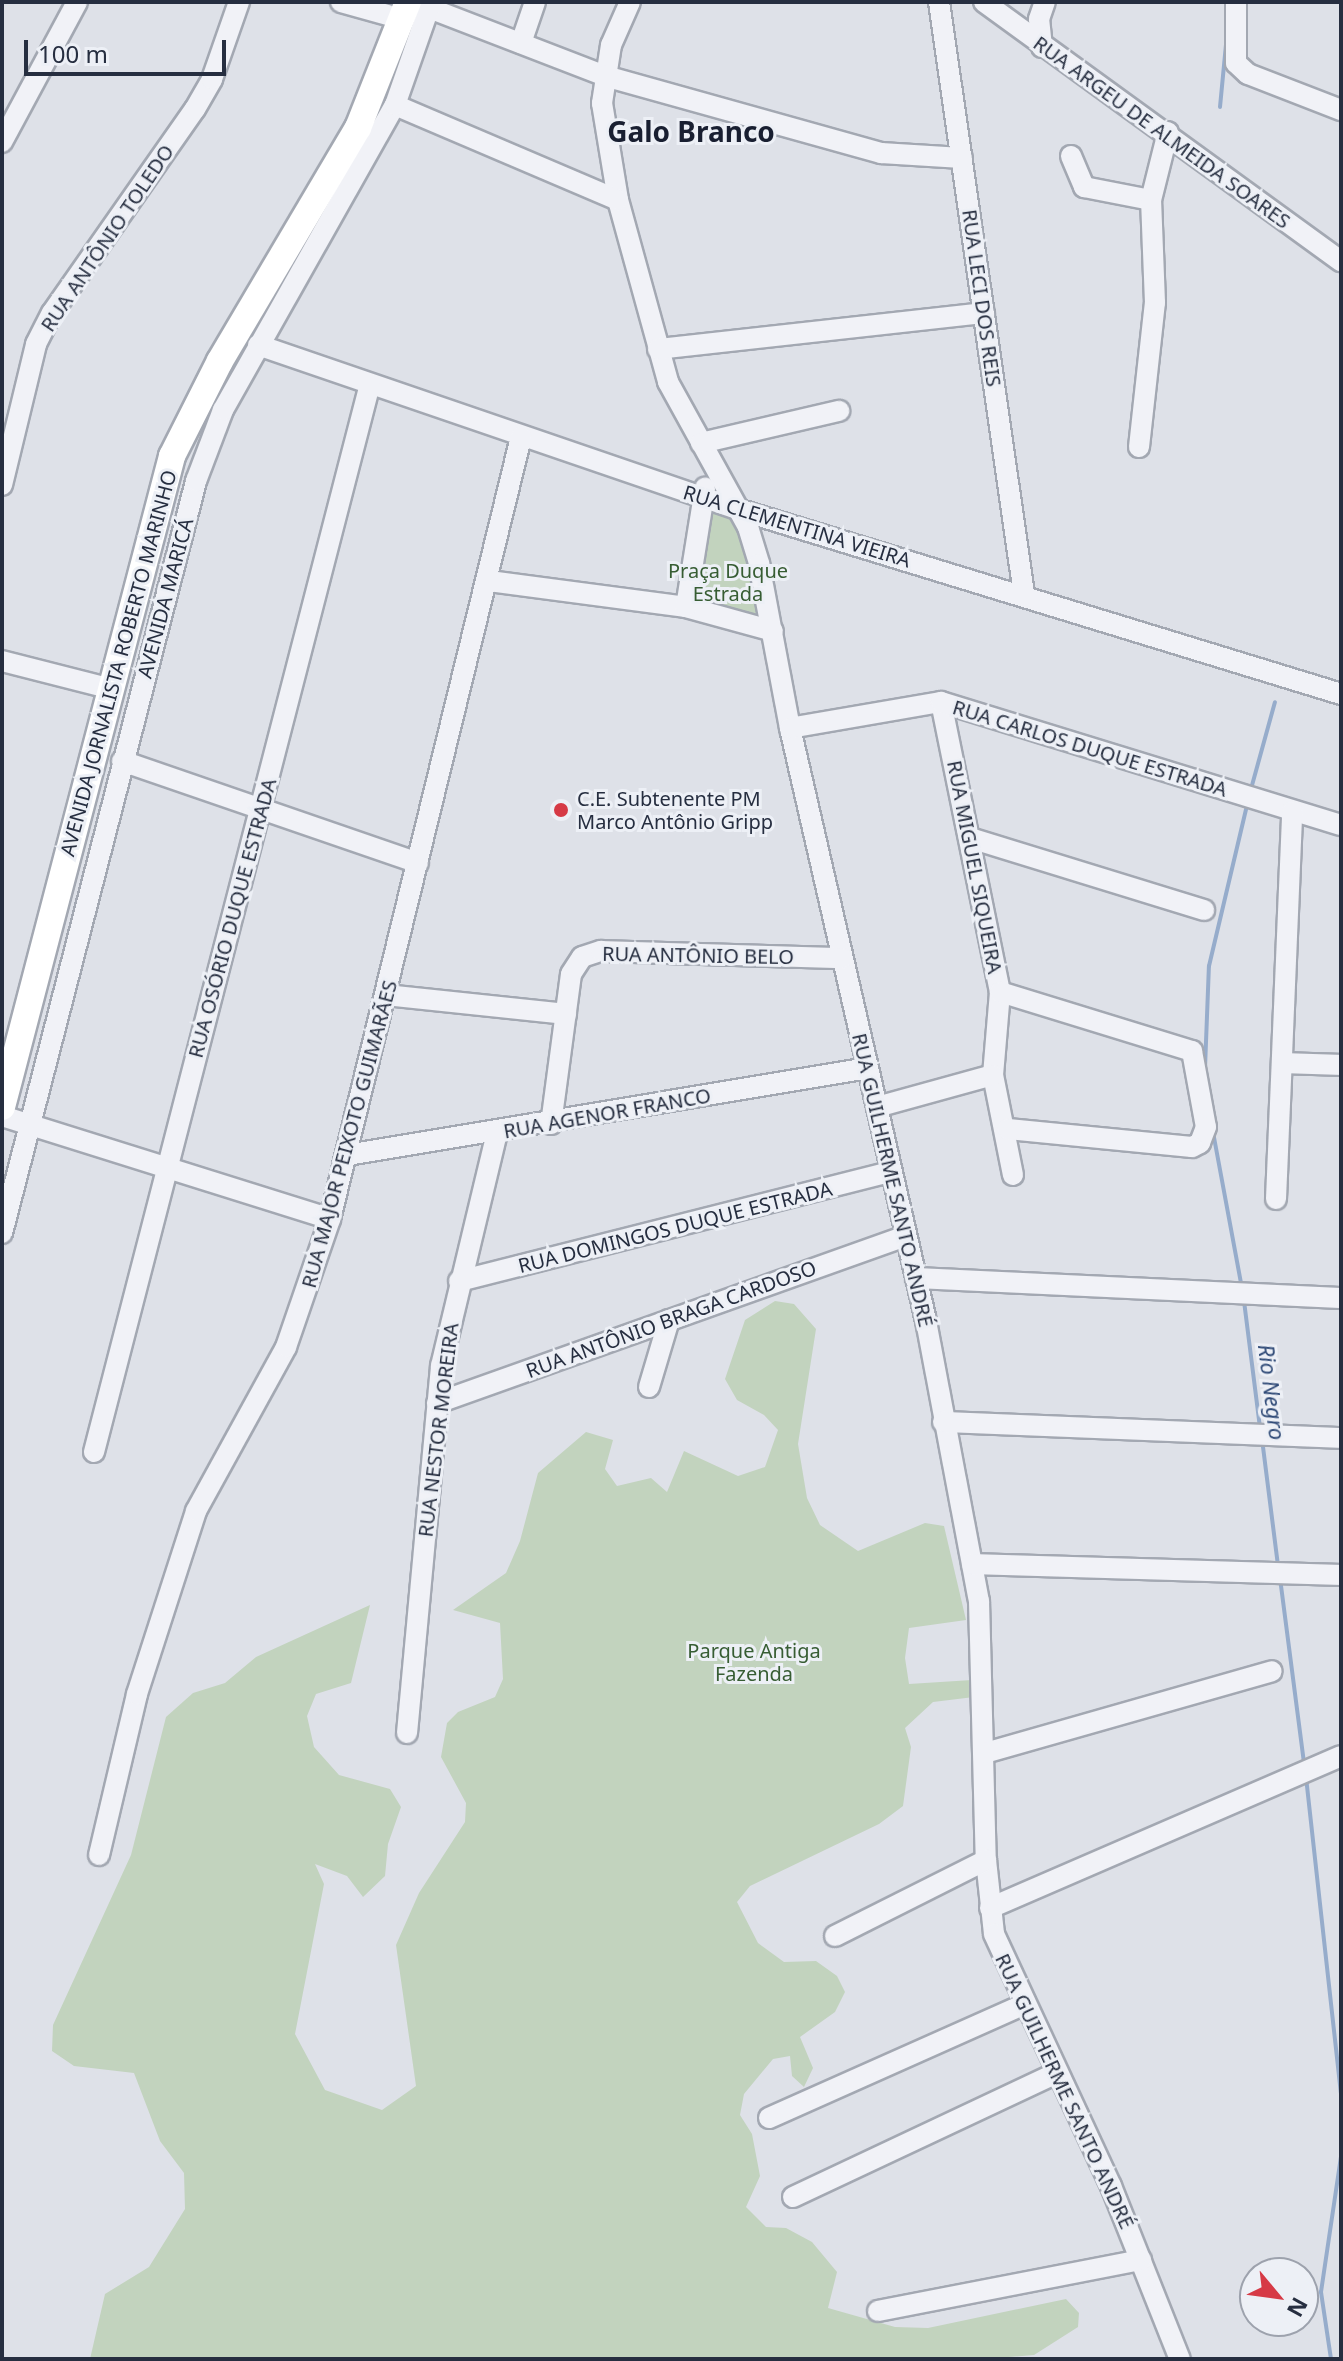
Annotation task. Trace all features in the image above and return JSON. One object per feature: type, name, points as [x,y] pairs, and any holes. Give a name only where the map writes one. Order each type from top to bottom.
[{"type":"main road","name":"AVENIDA JORNALISTA ROBERTO MARINHO","points":[[2,1107],[172,456],[220,361],[358,128],[410,6]]},
{"type":"street","points":[[2,142],[77,2]]},
{"type":"street","name":"RUA ANTÔNIO TOLEDO","points":[[2,485],[36,344],[52,313],[195,109],[212,79],[239,2]]},
{"type":"street","points":[[341,2],[410,6],[521,43],[605,76],[881,153],[962,158]]},
{"type":"street","points":[[521,43],[535,2]]},
{"type":"street","name":"RUA GUILHERME SANTO ANDRÉ","points":[[630,2],[611,45],[602,103],[618,200],[668,382],[740,510],[759,564],[790,728],[916,1278],[972,1564],[985,1753],[986,1860],[990,1908],[1001,1957],[1141,2260],[1180,2359]]},
{"type":"street","name":"RUA LECI DOS REIS","points":[[939,2],[1024,594]]},
{"type":"street","name":"RUA ARGEU DE ALMEIDA SOARES","points":[[984,2],[1042,47],[1168,132],[1341,261]]},
{"type":"street","points":[[1042,47],[1039,19],[1045,2]]},
{"type":"street","points":[[1236,2],[1236,63],[1248,74],[1341,110]]},
{"type":"street","name":"AVENIDA MARICÁ","points":[[2,1233],[196,481],[223,410],[395,105],[410,6]]},
{"type":"street","points":[[395,105],[618,200]]},
{"type":"street","points":[[1139,447],[1155,303],[1151,200],[1168,132]]},
{"type":"street","points":[[1071,156],[1079,181],[1090,191],[1151,200]]},
{"type":"street","points":[[658,349],[984,313]]},
{"type":"street","name":"RUA CLEMENTINA VIEIRA","points":[[258,345],[740,510],[1024,594],[1341,694]]},
{"type":"street","name":"RUA OSÓRIO DUQUE ESTRADA","points":[[94,1452],[370,384]]},
{"type":"street","points":[[701,443],[839,411]]},
{"type":"street","name":"RUA MAJOR PEIXOTO GUIMARÃES","points":[[99,1855],[137,1694],[196,1511],[286,1347],[330,1219],[489,581],[521,437]]},
{"type":"street","points":[[686,607],[711,462]]},
{"type":"street","points":[[489,581],[686,607],[773,631]]},
{"type":"street","points":[[2,661],[112,689]]},
{"type":"street","name":"RUA CARLOS DUQUE ESTRADA","points":[[790,728],[941,702],[1341,825]]},
{"type":"street","name":"RUA MIGUEL SIQUEIRA","points":[[941,702],[1000,992],[993,1075],[1008,1129],[1013,1175]]},
{"type":"street","points":[[122,761],[418,863]]},
{"type":"street","points":[[1276,1199],[1292,811]]},
{"type":"street","points":[[970,838],[1204,910]]},
{"type":"street","name":"RUA ANTÔNIO BELO","points":[[551,1124],[576,963],[601,951],[842,958]]},
{"type":"street","points":[[1000,992],[1192,1051],[1206,1127],[1200,1143],[1192,1147],[1008,1129]]},
{"type":"street","points":[[386,995],[566,1014]]},
{"type":"street","points":[[1284,1063],[1341,1065]]},
{"type":"street","name":"RUA AGENOR FRANCO","points":[[347,1155],[551,1124],[868,1068]]},
{"type":"street","points":[[877,1107],[993,1075]]},
{"type":"street","points":[[2,1116],[330,1219]]},
{"type":"street","name":"RUA NESTOR MOREIRA","points":[[407,1733],[437,1403],[459,1281],[497,1132]]},
{"type":"street","name":"RUA DOMINGOS DUQUE ESTRADA","points":[[459,1281],[891,1172]]},
{"type":"street","name":"RUA ANTÔNIO BRAGA CARDOSO","points":[[437,1403],[906,1236]]},
{"type":"street","points":[[916,1278],[1341,1298]]},
{"type":"street","points":[[649,1387],[669,1320]]},
{"type":"street","points":[[943,1422],[1341,1438]]},
{"type":"street","points":[[972,1564],[1341,1575]]},
{"type":"street","points":[[985,1753],[1272,1671]]},
{"type":"street","points":[[990,1908],[1341,1756]]},
{"type":"street","points":[[835,1936],[986,1860]]},
{"type":"street","points":[[769,2118],[1023,2005]]},
{"type":"street","points":[[793,2197],[1056,2073]]},
{"type":"street","points":[[878,2311],[1141,2260]]},
{"type":"green space","name":"Praça Duque Estrada","points":[[703,498],[740,510],[773,631],[690,608]]},
{"type":"green space","name":"Parque Antiga Fazenda","points":[[775,1301],[794,1304],[816,1329],[798,1444],[807,1498],[820,1525],[858,1551],[925,1523],[944,1526],[966,1620],[909,1628],[905,1658],[909,1684],[972,1680],[974,1697],[933,1702],[905,1728],[911,1747],[903,1806],[879,1824],[750,1886],[737,1902],[758,1943],[784,1962],[816,1961],[837,1976],[845,1992],[835,2012],[800,2037],[813,2068],[804,2087],[792,2076],[790,2056],[773,2059],[744,2094],[740,2115],[752,2134],[760,2176],[746,2207],[766,2227],[786,2228],[812,2242],[837,2272],[828,2308],[895,2327],[928,2328],[1066,2299],[1079,2313],[1078,2327],[1034,2355],[984,2359],[90,2359],[105,2294],[149,2267],[185,2209],[184,2173],[160,2141],[134,2073],[74,2066],[52,2051],[53,2025],[131,1855],[166,1717],[193,1693],[225,1683],[256,1657],[370,1605],[351,1683],[316,1694],[307,1716],[314,1747],[339,1775],[390,1789],[401,1807],[388,1844],[385,1876],[363,1897],[347,1876],[315,1864],[324,1884],[295,2034],[325,2090],[382,2110],[416,2086],[396,1945],[419,1893],[465,1822],[466,1803],[441,1757],[447,1723],[458,1712],[495,1697],[503,1679],[500,1623],[453,1610],[506,1573],[520,1541],[538,1473],[586,1432],[613,1440],[605,1469],[617,1486],[651,1478],[667,1492],[684,1451],[738,1476],[765,1467],[778,1430],[764,1415],[737,1400],[725,1379],[745,1320]]},
{"type":"waterway","points":[[1220,107],[1226,45]]},
{"type":"waterway","name":"Rio Negro","points":[[1251,789],[1275,702]]},
{"type":"waterway","name":"Rio Negro","points":[[1205,1068],[1209,966],[1248,801]]},
{"type":"waterway","name":"Rio Negro","points":[[1213,1132],[1242,1288]]},
{"type":"waterway","name":"Rio Negro","points":[[1244,1301],[1260,1427]]},
{"type":"waterway","name":"Rio Negro","points":[[1262,1439],[1278,1565]]},
{"type":"waterway","name":"Rio Negro","points":[[1280,1578],[1304,1764]]},
{"type":"waterway","name":"Rio Negro","points":[[1306,1777],[1341,2093]]},
{"type":"waterway","name":"Rio Negro","points":[[1331,2359],[1321,2292],[1341,2156]]},
{"type":"place","name":"C.E. Subtenente PM Marco Antônio Gripp","points":[[561,810]]},
{"type":"district","name":"Galo Branco","points":[[691,131]]}]
